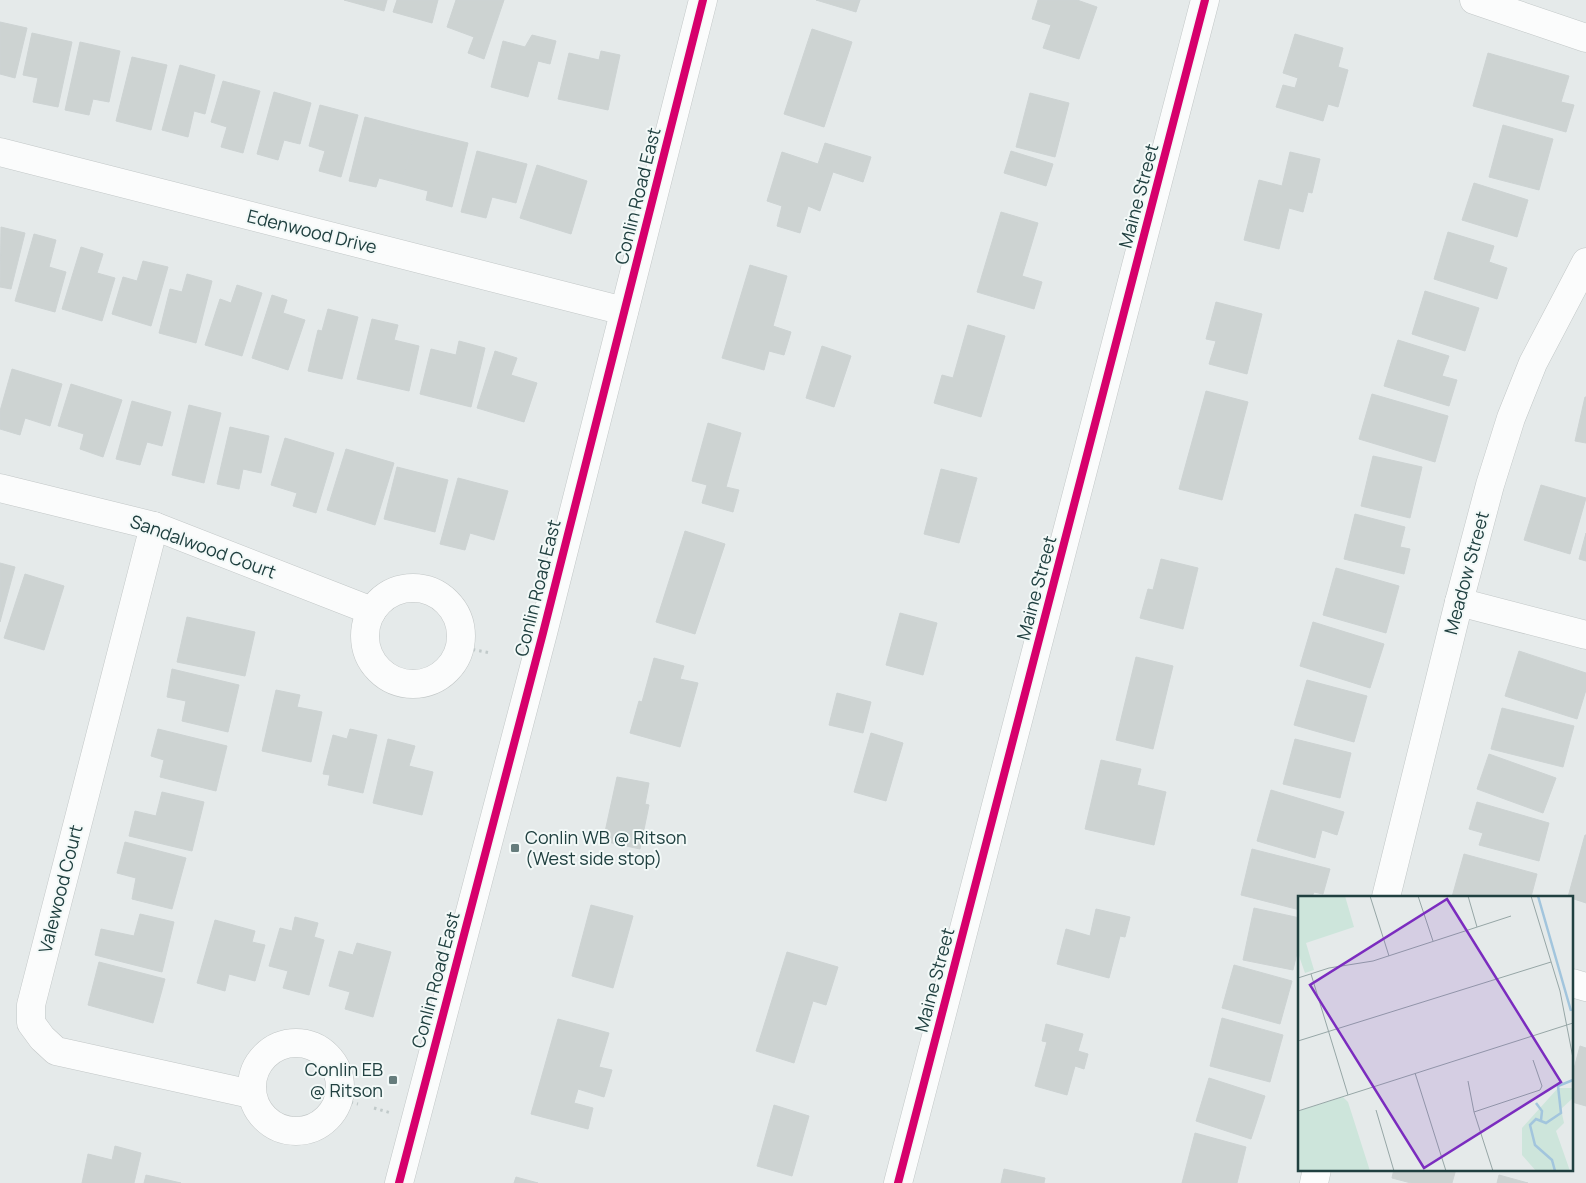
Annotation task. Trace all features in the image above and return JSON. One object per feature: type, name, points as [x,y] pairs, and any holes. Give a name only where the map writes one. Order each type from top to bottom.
[{"type":"street","name":"Conlin Road East","points":[[399,1183],[543,633],[703,0]]},
{"type":"street","name":"Maine Street","points":[[898,1183],[1205,0]]},
{"type":"street","points":[[1474,0],[1586,38]]},
{"type":"street","name":"Edenwood Drive","points":[[0,152],[624,311]]},
{"type":"street","name":"Meadow Street","points":[[1386,896],[1459,602],[1490,485],[1511,418],[1533,363],[1586,262]]},
{"type":"street","name":"Sandalwood Court","points":[[0,488],[154,526],[372,611]]},
{"type":"street","name":"Valewood Court","points":[[154,526],[31,1005],[32,1023],[42,1038],[56,1051],[251,1094]]},
{"type":"street","points":[[408,588],[424,589],[440,595],[452,607],[459,621],[462,637],[460,647],[457,658],[444,674],[426,683],[406,685],[386,677],[372,663],[365,644],[366,623],[376,605],[392,592],[408,588]]},
{"type":"street","points":[[1459,602],[1586,635]]},
{"type":"street","points":[[305,1043],[325,1052],[338,1070],[340,1091],[348,1102],[335,1109],[323,1123],[306,1131],[288,1131],[271,1125],[258,1112],[251,1094],[253,1073],[264,1054],[284,1044],[305,1043]]},
{"type":"street","points":[[1314,1183],[1317,1170]]},
{"type":"path","points":[[460,647],[491,654]]},
{"type":"building","points":[[344,0],[387,0],[384,11]]},
{"type":"building","points":[[397,0],[438,0],[432,23],[393,12]]},
{"type":"building","points":[[456,0],[504,0],[484,59],[468,53],[474,37],[447,27]]},
{"type":"building","points":[[816,0],[860,0],[856,12]]},
{"type":"building","points":[[1038,0],[1077,0],[1097,7],[1079,59],[1043,48],[1051,25],[1032,19]]},
{"type":"building","points":[[0,22],[27,28],[15,78],[0,74]]},
{"type":"building","points":[[812,29],[852,42],[824,127],[784,114]]},
{"type":"building","points":[[32,33],[72,42],[58,107],[33,102],[38,78],[23,75]]},
{"type":"building","points":[[1295,34],[1343,48],[1338,67],[1348,70],[1338,107],[1328,104],[1323,121],[1276,107],[1283,85],[1295,88],[1298,78],[1283,73]]},
{"type":"building","points":[[532,35],[556,41],[550,64],[538,61],[528,97],[491,87],[503,41],[525,47]]},
{"type":"building","points":[[80,42],[120,51],[109,102],[93,99],[89,115],[65,110]]},
{"type":"building","points":[[601,51],[620,55],[608,110],[558,99],[569,53],[599,60]]},
{"type":"building","points":[[1488,53],[1569,76],[1561,102],[1574,105],[1566,132],[1473,106]]},
{"type":"building","points":[[132,57],[167,65],[151,130],[116,121]]},
{"type":"building","points":[[180,65],[215,75],[205,114],[194,111],[188,137],[162,130]]},
{"type":"building","points":[[223,81],[260,91],[243,153],[221,147],[227,127],[211,122]]},
{"type":"building","points":[[274,92],[311,103],[300,144],[284,140],[278,160],[257,154]]},
{"type":"building","points":[[1030,93],[1069,103],[1055,157],[1016,147]]},
{"type":"building","points":[[320,105],[358,115],[341,177],[319,171],[325,151],[309,146]]},
{"type":"building","points":[[365,117],[415,130],[402,184],[379,178],[376,187],[349,181]]},
{"type":"building","points":[[1503,125],[1553,139],[1539,190],[1489,177]]},
{"type":"building","points":[[415,130],[468,143],[452,207],[426,200],[428,191],[402,184]]},
{"type":"building","points":[[825,143],[871,157],[863,182],[833,172],[820,211],[808,206],[800,233],[777,226],[782,206],[767,201],[782,152],[818,164]]},
{"type":"building","points":[[477,151],[527,164],[516,203],[492,197],[486,218],[461,212]]},
{"type":"building","points":[[1011,151],[1053,164],[1046,186],[1004,173]]},
{"type":"building","points":[[1290,152],[1320,159],[1312,193],[1308,192],[1303,212],[1289,208],[1279,249],[1244,240],[1259,180],[1282,186]]},
{"type":"building","points":[[537,165],[587,181],[571,234],[520,218]]},
{"type":"building","points":[[1474,183],[1528,200],[1517,237],[1462,220]]},
{"type":"building","points":[[1001,212],[1038,223],[1022,276],[1042,282],[1034,309],[977,292]]},
{"type":"building","points":[[1,227],[25,233],[11,289],[0,287]]},
{"type":"building","points":[[1448,232],[1494,246],[1489,262],[1507,268],[1497,299],[1434,279]]},
{"type":"building","points":[[34,234],[56,240],[49,267],[66,272],[55,312],[15,301]]},
{"type":"building","points":[[81,247],[103,254],[97,273],[115,278],[102,321],[62,309]]},
{"type":"building","points":[[143,261],[168,267],[151,326],[112,314],[123,277],[137,281]]},
{"type":"building","points":[[750,265],[787,276],[773,326],[791,332],[784,355],[769,351],[764,370],[722,358]]},
{"type":"building","points":[[187,274],[212,281],[196,343],[159,333],[170,289],[182,292]]},
{"type":"building","points":[[237,285],[262,293],[242,356],[205,345],[220,299],[231,303]]},
{"type":"building","points":[[1425,291],[1479,308],[1465,351],[1412,334]]},
{"type":"building","points":[[272,295],[287,300],[283,313],[305,320],[288,370],[252,358]]},
{"type":"building","points":[[1216,302],[1262,314],[1247,374],[1209,364],[1216,341],[1206,339]]},
{"type":"building","points":[[328,309],[358,317],[342,379],[308,371],[318,330],[322,331]]},
{"type":"building","points":[[372,319],[398,325],[394,340],[419,346],[409,391],[357,379]]},
{"type":"building","points":[[968,325],[1005,336],[981,417],[934,403],[942,375],[953,378]]},
{"type":"building","points":[[1398,340],[1449,356],[1442,376],[1457,380],[1449,406],[1384,386]]},
{"type":"building","points":[[459,341],[485,348],[471,407],[420,394],[431,349],[456,355]]},
{"type":"building","points":[[822,346],[851,356],[834,407],[806,398]]},
{"type":"building","points":[[495,351],[517,358],[511,375],[537,383],[524,422],[477,408]]},
{"type":"building","points":[[12,369],[62,384],[50,426],[25,418],[20,435],[0,429],[0,411]]},
{"type":"building","points":[[71,384],[122,400],[103,457],[80,449],[84,434],[58,426]]},
{"type":"building","points":[[1206,391],[1248,402],[1222,500],[1179,489]]},
{"type":"building","points":[[1372,394],[1448,416],[1435,462],[1359,439]]},
{"type":"building","points":[[1586,397],[1586,443],[1575,441]]},
{"type":"building","points":[[132,401],[171,412],[162,446],[147,442],[140,465],[116,459]]},
{"type":"building","points":[[189,405],[221,413],[204,483],[172,475]]},
{"type":"building","points":[[708,423],[741,433],[726,487],[739,490],[733,512],[702,503],[707,485],[692,481]]},
{"type":"building","points":[[230,427],[269,436],[261,473],[243,469],[239,489],[217,484]]},
{"type":"building","points":[[285,438],[334,453],[316,513],[293,506],[297,493],[271,485]]},
{"type":"building","points":[[346,449],[394,463],[375,525],[327,510]]},
{"type":"building","points":[[1373,456],[1422,467],[1410,518],[1361,506]]},
{"type":"building","points":[[397,467],[448,480],[435,532],[384,519]]},
{"type":"building","points":[[941,469],[977,478],[959,543],[924,534]]},
{"type":"building","points":[[458,478],[508,491],[494,540],[470,533],[465,550],[440,544]]},
{"type":"building","points":[[1541,485],[1586,498],[1570,554],[1524,540]]},
{"type":"building","points":[[1355,514],[1405,527],[1400,547],[1410,549],[1404,574],[1344,559]]},
{"type":"building","points":[[685,531],[725,544],[695,634],[656,622]]},
{"type":"building","points":[[1586,533],[1586,561],[1579,559]]},
{"type":"building","points":[[1161,559],[1198,568],[1183,629],[1140,618],[1148,589],[1153,590]]},
{"type":"building","points":[[0,563],[15,567],[0,622]]},
{"type":"building","points":[[1336,568],[1399,586],[1386,633],[1323,615]]},
{"type":"building","points":[[25,574],[64,586],[44,650],[4,638]]},
{"type":"building","points":[[900,613],[937,623],[923,675],[886,665]]},
{"type":"building","points":[[187,617],[255,632],[245,676],[177,662]]},
{"type":"building","points":[[1313,622],[1384,644],[1370,688],[1300,666]]},
{"type":"building","points":[[1519,651],[1586,673],[1586,690],[1577,719],[1505,696]]},
{"type":"building","points":[[1136,657],[1173,666],[1153,749],[1116,740]]},
{"type":"building","points":[[654,658],[684,666],[680,679],[698,683],[680,747],[630,733],[639,701],[642,702]]},
{"type":"building","points":[[172,669],[239,685],[228,732],[182,721],[186,701],[167,697]]},
{"type":"building","points":[[1307,680],[1367,696],[1354,742],[1294,725]]},
{"type":"building","points":[[276,690],[300,695],[297,707],[322,712],[311,762],[262,751]]},
{"type":"building","points":[[837,693],[871,702],[863,733],[829,725]]},
{"type":"building","points":[[1502,708],[1574,726],[1563,767],[1491,749]]},
{"type":"building","points":[[158,729],[227,746],[216,791],[160,777],[164,760],[151,756]]},
{"type":"building","points":[[350,729],[377,735],[363,793],[328,785],[330,775],[323,774],[333,735],[347,739]]},
{"type":"building","points":[[871,733],[903,743],[886,801],[854,792]]},
{"type":"building","points":[[388,739],[415,746],[409,766],[433,772],[422,815],[373,803]]},
{"type":"building","points":[[1295,739],[1351,753],[1340,798],[1283,784]]},
{"type":"building","points":[[1489,754],[1556,778],[1543,813],[1477,789]]},
{"type":"building","points":[[1101,760],[1141,769],[1137,785],[1166,792],[1154,845],[1085,829]]},
{"type":"building","points":[[617,777],[649,783],[645,804],[649,805],[640,849],[603,841]]},
{"type":"building","points":[[1271,790],[1344,812],[1337,835],[1322,830],[1315,858],[1257,841]]},
{"type":"building","points":[[162,792],[204,802],[192,851],[129,836],[135,811],[156,816]]},
{"type":"building","points":[[1477,802],[1549,823],[1539,861],[1479,845],[1483,833],[1469,829]]},
{"type":"building","points":[[1586,835],[1586,903],[1574,899],[1574,896],[1568,896]]},
{"type":"building","points":[[125,842],[186,858],[172,909],[132,899],[136,878],[117,873]]},
{"type":"building","points":[[1252,849],[1330,869],[1323,894],[1314,892],[1312,896],[1298,896],[1298,909],[1241,895]]},
{"type":"building","points":[[1464,854],[1537,874],[1531,896],[1452,896]]},
{"type":"building","points":[[591,905],[633,916],[613,988],[572,976]]},
{"type":"building","points":[[1254,908],[1298,918],[1298,949],[1293,970],[1243,960]]},
{"type":"building","points":[[1096,909],[1130,917],[1125,937],[1120,936],[1109,978],[1057,964],[1066,929],[1090,936]]},
{"type":"building","points":[[140,914],[174,922],[162,972],[95,955],[101,929],[134,936]]},
{"type":"building","points":[[295,917],[318,923],[314,937],[324,940],[309,995],[283,988],[288,971],[269,966],[280,928],[292,931]]},
{"type":"building","points":[[215,920],[255,931],[252,942],[265,945],[255,981],[229,974],[225,991],[197,983]]},
{"type":"building","points":[[357,943],[391,952],[373,1017],[345,1009],[350,992],[329,986],[339,951],[353,955]]},
{"type":"building","points":[[787,952],[838,967],[826,1005],[813,1001],[794,1063],[756,1051]]},
{"type":"building","points":[[99,962],[165,979],[153,1023],[88,1005]]},
{"type":"building","points":[[1234,965],[1292,981],[1280,1024],[1222,1008]]},
{"type":"building","points":[[1222,1018],[1283,1035],[1270,1082],[1210,1066]]},
{"type":"building","points":[[558,1019],[609,1033],[599,1067],[612,1070],[604,1097],[578,1089],[574,1103],[593,1108],[588,1129],[531,1114]]},
{"type":"building","points":[[1046,1024],[1083,1034],[1078,1051],[1088,1054],[1084,1069],[1075,1066],[1067,1095],[1035,1086],[1047,1042],[1042,1041]]},
{"type":"building","points":[[1580,1046],[1586,1048],[1586,1106],[1574,1103],[1574,1068]]},
{"type":"building","points":[[1209,1078],[1265,1096],[1251,1139],[1196,1121]]},
{"type":"building","points":[[774,1105],[809,1116],[792,1176],[757,1166]]},
{"type":"building","points":[[1195,1133],[1246,1147],[1237,1183],[1182,1183]]},
{"type":"building","points":[[115,1146],[141,1153],[134,1183],[82,1183],[88,1154],[112,1160]]},
{"type":"building","points":[[1004,1169],[1045,1178],[1044,1183],[1001,1183]]},
{"type":"building","points":[[1394,1170],[1456,1170],[1452,1183],[1411,1183],[1392,1178]]},
{"type":"building","points":[[146,1175],[181,1183],[144,1183]]},
{"type":"building","points":[[1499,1175],[1528,1183],[1497,1183]]},
{"type":"building","points":[[516,1177],[538,1183],[514,1183]]},
{"type":"cycle path","points":[[399,1183],[543,633],[703,0]]},
{"type":"cycle path","points":[[898,1183],[1205,0]]},
{"type":"place","name":"Conlin WB @ Ritson (West side stop)","points":[[515,848]]},
{"type":"place","name":"Conlin EB @ Ritson","points":[[393,1080]]}]
